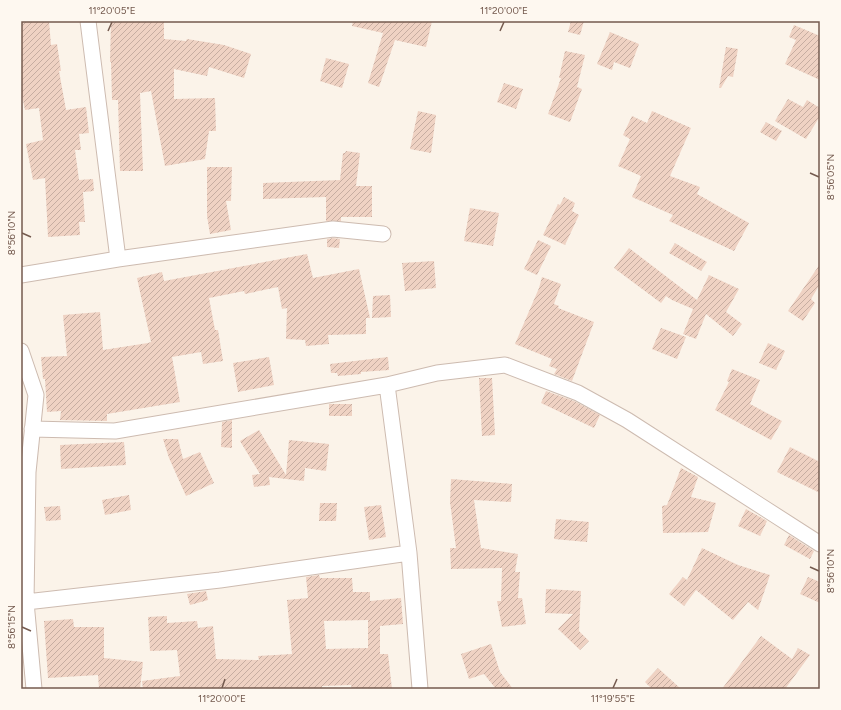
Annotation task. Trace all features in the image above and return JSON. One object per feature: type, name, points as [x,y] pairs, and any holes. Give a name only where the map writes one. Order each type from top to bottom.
[{"type":"street","points":[[88,21],[118,259]]},
{"type":"street","points":[[21,275],[118,259],[333,229],[383,234]]},
{"type":"street","points":[[21,351],[36,395],[28,472],[26,602],[34,689]]},
{"type":"street","points":[[32,429],[115,431],[386,384],[437,373],[505,365],[578,393],[627,420],[820,544]]},
{"type":"street","points":[[386,384],[409,553],[420,689]]},
{"type":"street","points":[[26,602],[220,580],[409,553]]},
{"type":"building","points":[[21,21],[49,21],[51,45],[57,44],[61,71],[59,71],[66,110],[86,107],[89,133],[79,134],[81,150],[75,150],[79,180],[93,179],[94,191],[83,192],[85,222],[79,222],[80,235],[48,237],[45,178],[33,180],[26,144],[43,140],[39,108],[25,110],[21,91]]},
{"type":"building","points":[[111,21],[164,21],[164,39],[186,41],[187,39],[224,45],[251,54],[244,78],[209,67],[207,76],[174,69],[174,99],[215,98],[216,131],[209,131],[205,159],[165,166],[151,91],[140,93],[143,171],[120,171],[118,100],[112,100],[110,62]]},
{"type":"building","points":[[353,21],[432,21],[426,47],[395,40],[379,87],[368,83],[383,33],[352,26]]},
{"type":"building","points":[[571,21],[584,21],[580,35],[568,32]]},
{"type":"building","points":[[794,25],[820,36],[820,80],[785,64],[796,40],[789,37]]},
{"type":"building","points":[[610,32],[639,44],[630,68],[614,62],[612,70],[597,64]]},
{"type":"building","points":[[726,47],[738,49],[733,77],[728,76],[721,88],[719,88]]},
{"type":"building","points":[[565,51],[585,55],[577,87],[582,89],[570,122],[548,114],[561,78],[559,78]]},
{"type":"building","points":[[326,58],[349,64],[342,88],[320,81]]},
{"type":"building","points":[[504,83],[523,89],[516,109],[497,102]]},
{"type":"building","points":[[788,99],[803,107],[807,100],[820,108],[820,116],[806,139],[775,121]]},
{"type":"building","points":[[418,111],[436,115],[431,153],[410,149]]},
{"type":"building","points":[[652,111],[691,128],[670,176],[700,187],[697,194],[749,223],[734,251],[669,221],[673,215],[632,197],[641,176],[618,166],[630,139],[623,135],[632,116],[647,123]]},
{"type":"building","points":[[766,122],[782,131],[776,141],[760,132]]},
{"type":"building","points":[[346,151],[360,153],[356,186],[372,186],[372,217],[341,217],[341,221],[326,221],[326,197],[263,199],[263,183],[340,180],[343,153]]},
{"type":"building","points":[[207,167],[232,167],[231,201],[226,201],[231,230],[210,234],[207,216]]},
{"type":"building","points":[[564,197],[575,203],[572,211],[579,215],[565,245],[543,235],[558,204],[560,205]]},
{"type":"building","points":[[470,208],[499,213],[493,246],[464,241]]},
{"type":"building","points":[[327,239],[340,239],[339,248],[327,247]]},
{"type":"building","points":[[538,240],[551,246],[537,275],[524,269]]},
{"type":"building","points":[[675,243],[707,262],[701,271],[669,253]]},
{"type":"building","points":[[629,248],[697,300],[709,275],[739,289],[726,312],[742,324],[733,336],[706,314],[696,339],[683,334],[693,309],[666,296],[661,303],[614,268]]},
{"type":"building","points":[[307,254],[313,278],[359,269],[370,318],[366,318],[366,334],[328,335],[329,344],[306,346],[305,340],[286,339],[287,308],[282,309],[278,287],[245,294],[244,291],[209,298],[215,330],[218,330],[223,361],[203,364],[201,352],[172,357],[180,402],[107,414],[107,421],[60,420],[61,411],[47,412],[45,379],[43,379],[41,357],[67,356],[63,315],[100,312],[103,350],[148,343],[151,342],[137,278],[162,272],[164,281]]},
{"type":"building","points":[[434,261],[436,288],[405,291],[402,263]]},
{"type":"building","points":[[820,264],[820,284],[811,299],[815,303],[803,321],[788,311]]},
{"type":"building","points":[[542,277],[561,284],[554,304],[559,306],[558,308],[594,322],[572,381],[554,374],[557,369],[549,366],[552,359],[515,344],[539,288]]},
{"type":"building","points":[[390,295],[391,317],[372,318],[373,296]]},
{"type":"building","points":[[661,328],[686,337],[677,359],[652,349]]},
{"type":"building","points":[[768,343],[785,351],[776,370],[759,363]]},
{"type":"building","points":[[269,357],[274,385],[238,392],[233,363]]},
{"type":"building","points":[[388,357],[389,370],[361,372],[361,374],[338,376],[337,373],[331,373],[330,364]]},
{"type":"building","points":[[732,369],[760,380],[750,404],[782,421],[771,440],[715,410],[729,382],[727,381]]},
{"type":"building","points":[[479,378],[492,378],[495,435],[482,436]]},
{"type":"building","points":[[546,391],[574,401],[600,415],[594,428],[541,403]]},
{"type":"building","points":[[329,404],[352,404],[352,416],[329,416]]},
{"type":"building","points":[[232,420],[232,448],[221,447],[222,422]]},
{"type":"building","points":[[259,430],[286,475],[289,440],[329,444],[326,471],[305,468],[304,481],[269,477],[270,485],[254,487],[252,475],[260,474],[240,441]]},
{"type":"building","points":[[163,439],[178,439],[183,459],[200,452],[214,483],[186,496],[169,458]]},
{"type":"building","points":[[124,442],[126,465],[61,469],[60,445]]},
{"type":"building","points":[[790,447],[820,462],[820,493],[777,472]]},
{"type":"building","points":[[681,468],[698,477],[691,497],[716,503],[708,532],[663,533],[662,506],[667,505]]},
{"type":"building","points":[[451,479],[512,484],[511,502],[474,500],[481,548],[518,554],[515,572],[520,572],[518,598],[522,598],[526,624],[502,627],[497,601],[501,601],[502,568],[451,569],[450,548],[456,548],[450,502]]},
{"type":"building","points":[[129,495],[131,510],[105,515],[102,500]]},
{"type":"building","points":[[320,503],[337,503],[336,521],[319,521]]},
{"type":"building","points":[[381,505],[386,537],[369,540],[364,507]]},
{"type":"building","points":[[60,506],[61,520],[46,521],[44,507]]},
{"type":"building","points":[[746,509],[767,521],[760,536],[738,526]]},
{"type":"building","points":[[556,519],[589,522],[587,542],[554,539]]},
{"type":"building","points":[[789,535],[814,551],[810,559],[784,545]]},
{"type":"building","points":[[702,548],[738,565],[770,575],[758,610],[748,602],[733,620],[696,590],[684,606],[669,594],[683,577],[687,580]]},
{"type":"building","points":[[319,575],[320,578],[352,578],[353,592],[370,592],[370,601],[401,598],[403,624],[380,626],[380,654],[388,654],[392,689],[352,689],[351,685],[322,686],[322,689],[143,689],[142,681],[180,676],[177,650],[150,651],[148,617],[167,616],[167,623],[197,621],[198,628],[213,626],[216,659],[259,660],[258,656],[292,654],[287,600],[308,598],[306,577]],"holes":[[[368,620],[368,648],[326,649],[324,621]]]},
{"type":"building","points":[[808,577],[820,582],[820,603],[800,594]]},
{"type":"building","points":[[546,589],[581,591],[579,631],[589,641],[580,650],[558,629],[573,614],[545,613]]},
{"type":"building","points":[[206,591],[208,600],[190,605],[187,594]]},
{"type":"building","points":[[73,619],[74,627],[104,627],[104,658],[143,662],[140,689],[99,689],[98,675],[48,678],[44,621]]},
{"type":"building","points":[[761,636],[792,659],[798,648],[810,655],[785,689],[722,689]]},
{"type":"building","points":[[491,644],[500,672],[513,689],[496,689],[484,674],[469,679],[461,654]]},
{"type":"building","points":[[658,668],[681,689],[652,689],[645,682]]}]
